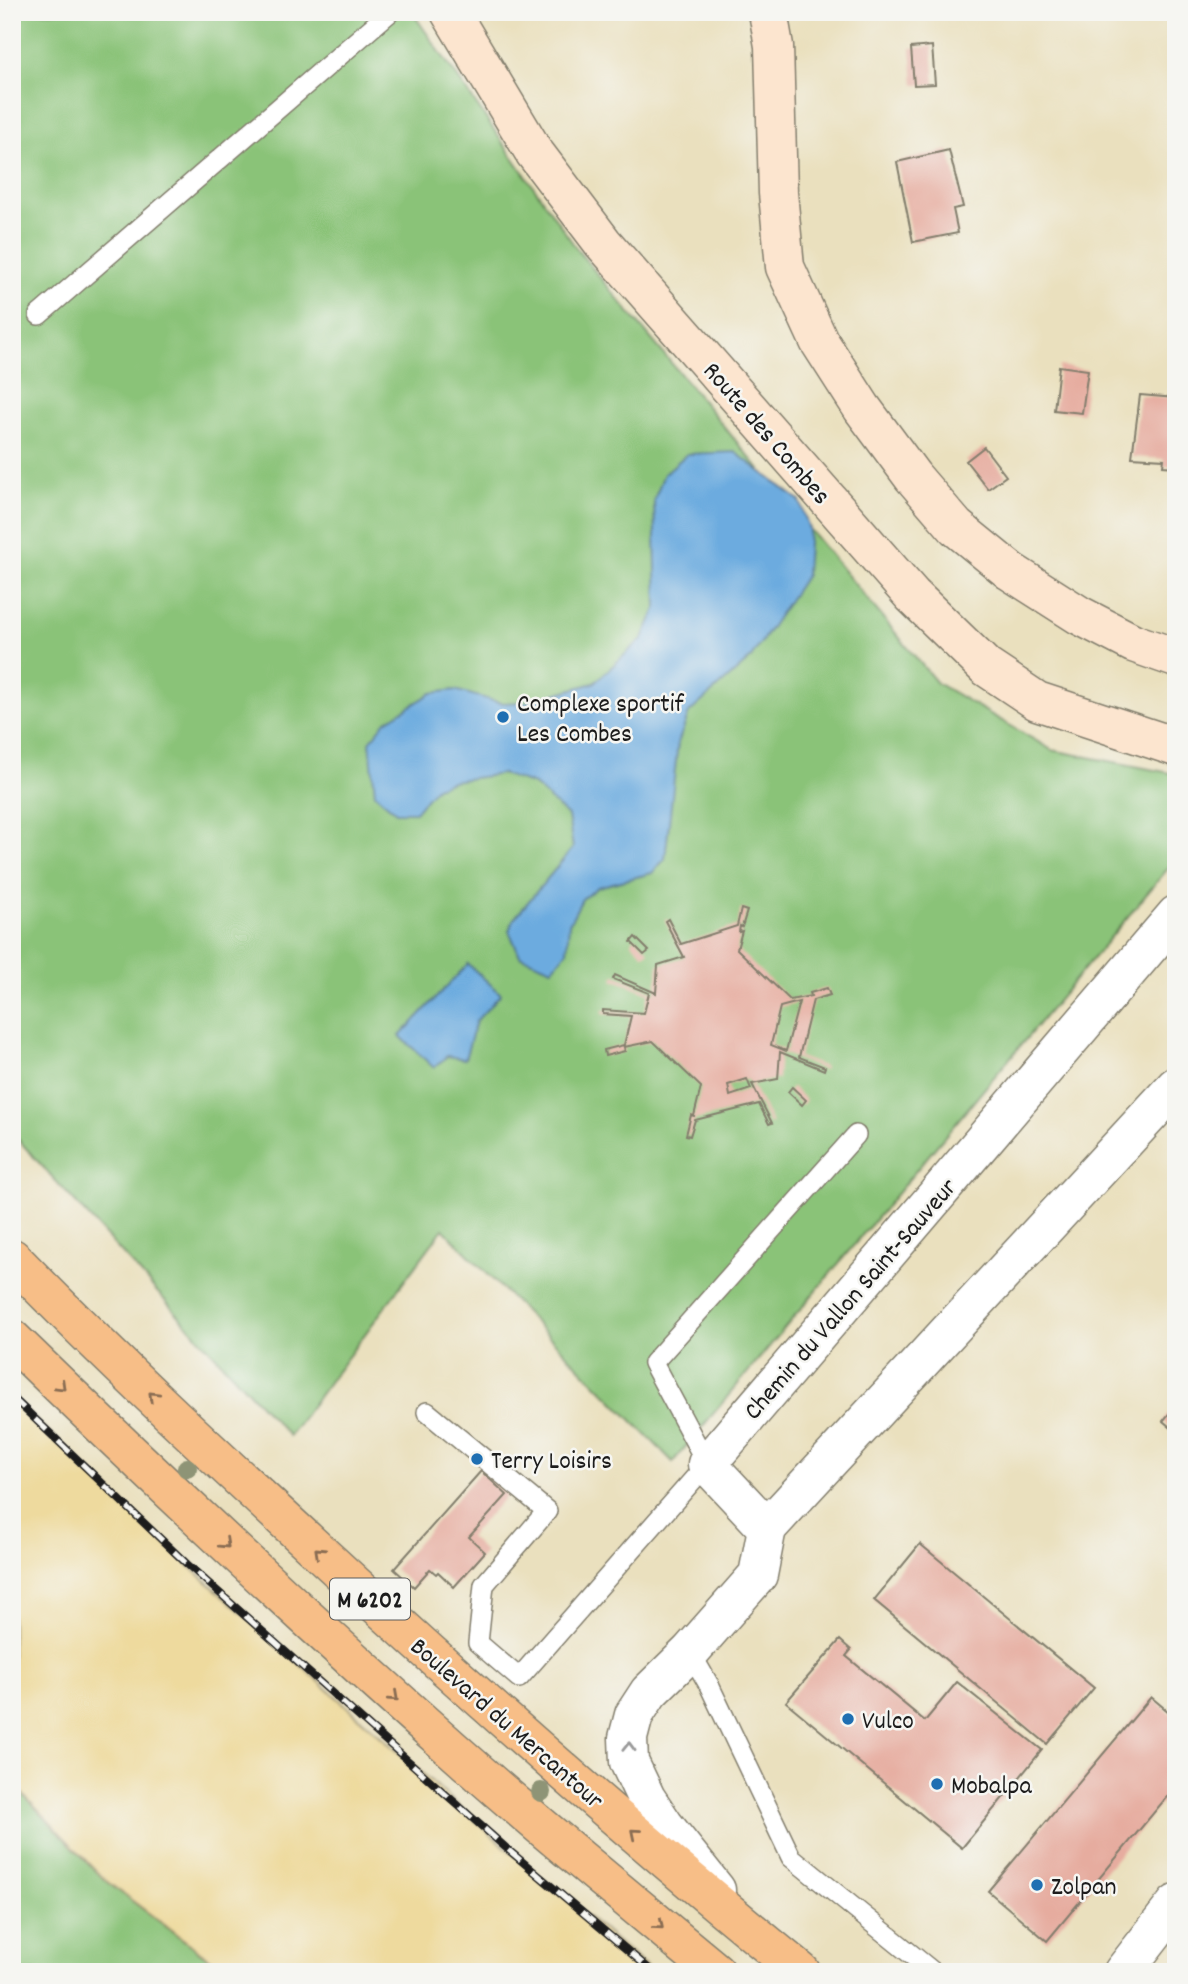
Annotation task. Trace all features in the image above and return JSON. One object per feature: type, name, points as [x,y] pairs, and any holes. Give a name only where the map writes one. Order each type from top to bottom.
[{"type":"main road","name":"Route des Combes","points":[[450,12],[534,152],[603,243],[912,595],[986,667],[1037,701],[1176,747]]},
{"type":"main road","points":[[768,12],[774,46],[778,193],[785,267],[819,341],[862,408],[913,477],[956,527],[1010,571],[1079,615],[1133,643],[1176,658]]},
{"type":"main road","name":"Boulevard du Mercantour","points":[[12,1258],[214,1455],[416,1642],[543,1755],[800,1970]]},
{"type":"main road","name":"M 6202","points":[[12,1339],[177,1499],[369,1675],[471,1766],[716,1972]]},
{"type":"street","name":"Chemin du Vallon Saint-Sauveur","points":[[707,1464],[1176,915]]},
{"type":"street","points":[[743,1925],[664,1825],[640,1787],[629,1762],[628,1738],[635,1715],[649,1692],[690,1653],[758,1576],[767,1528],[1176,1086]]},
{"type":"street","points":[[707,1464],[767,1528]]},
{"type":"street","points":[[1123,1972],[1176,1904]]},
{"type":"lane","points":[[39,315],[390,12]]},
{"type":"lane","points":[[707,1464],[653,1363],[856,1135]]},
{"type":"lane","name":"Chemin du Vallon Saint-Sauveur","points":[[427,1412],[547,1511],[484,1585],[478,1643],[519,1678],[707,1464]]},
{"type":"lane","points":[[690,1653],[709,1685],[791,1857],[933,1972]]},
{"type":"green space","name":"Complexe sportif Les Combes","points":[[12,12],[412,12],[579,252],[937,683],[1052,750],[1176,774],[1176,859],[673,1462],[443,1229],[289,1436],[12,1133]]},
{"type":"green space","points":[[12,1783],[106,1881],[226,1972],[12,1972]]},
{"type":"sand","points":[[12,1397],[187,1564],[505,1847],[653,1972],[227,1972],[106,1881],[12,1783]]},
{"type":"water","points":[[735,452],[800,501],[809,529],[806,575],[750,659],[689,713],[678,743],[665,859],[652,873],[598,887],[582,899],[569,924],[567,951],[552,969],[520,956],[509,931],[513,920],[573,848],[568,816],[534,785],[502,774],[452,781],[436,787],[415,812],[396,812],[375,794],[370,742],[386,721],[432,693],[455,690],[501,703],[526,702],[594,683],[643,638],[657,607],[654,500],[664,474],[687,454]]},
{"type":"water","points":[[468,964],[501,994],[476,1021],[465,1059],[447,1056],[434,1068],[400,1036]]},
{"type":"building","points":[[932,46],[935,84],[914,85],[911,48]]},
{"type":"building","points":[[949,150],[963,207],[953,209],[958,233],[913,242],[897,162]]},
{"type":"building","points":[[1059,366],[1088,370],[1082,413],[1054,410]]},
{"type":"building","points":[[1140,395],[1176,398],[1176,467],[1163,466],[1164,459],[1132,457]]},
{"type":"building","points":[[984,447],[1006,476],[988,489],[966,461]]},
{"type":"building","points":[[741,909],[747,911],[742,927],[740,926],[739,932],[742,931],[737,949],[790,1000],[811,996],[810,993],[827,988],[830,995],[813,1000],[799,1057],[825,1067],[824,1070],[780,1052],[778,1079],[752,1084],[772,1123],[769,1124],[759,1104],[695,1120],[690,1136],[686,1135],[701,1087],[653,1041],[624,1047],[625,1051],[605,1056],[604,1050],[624,1045],[631,1016],[603,1014],[603,1010],[644,1013],[649,993],[613,979],[615,975],[656,993],[658,965],[684,957],[665,921],[668,919],[681,944],[737,926]],"holes":[[[799,1002],[786,1051],[771,1045],[780,1007]],[[747,1079],[751,1089],[730,1096],[728,1085]]]},
{"type":"building","points":[[635,937],[649,951],[644,955],[631,942]]},
{"type":"building","points":[[792,1087],[806,1100],[802,1105],[788,1092]]},
{"type":"building","points":[[1176,1405],[1176,1432],[1163,1421]]},
{"type":"building","points":[[481,1471],[507,1495],[469,1537],[485,1552],[454,1587],[438,1572],[436,1574],[430,1569],[414,1587],[394,1569]]},
{"type":"building","points":[[920,1544],[1094,1688],[1047,1744],[874,1600]]},
{"type":"building","points":[[840,1640],[851,1650],[846,1656],[925,1721],[957,1682],[1042,1750],[962,1848],[786,1702]]},
{"type":"building","points":[[1151,1697],[1176,1718],[1176,1786],[1047,1941],[988,1891]]},
{"type":"railway","points":[[12,1397],[187,1564],[505,1847],[653,1972]]},
{"type":"place","name":"Complexe sportif Les Combes","points":[[503,717]]},
{"type":"place","name":"Terry Loisirs","points":[[477,1459]]},
{"type":"place","name":"Vulco","points":[[848,1719]]},
{"type":"place","name":"Mobalpa","points":[[937,1784]]},
{"type":"place","name":"Zolpan","points":[[1037,1885]]}]
